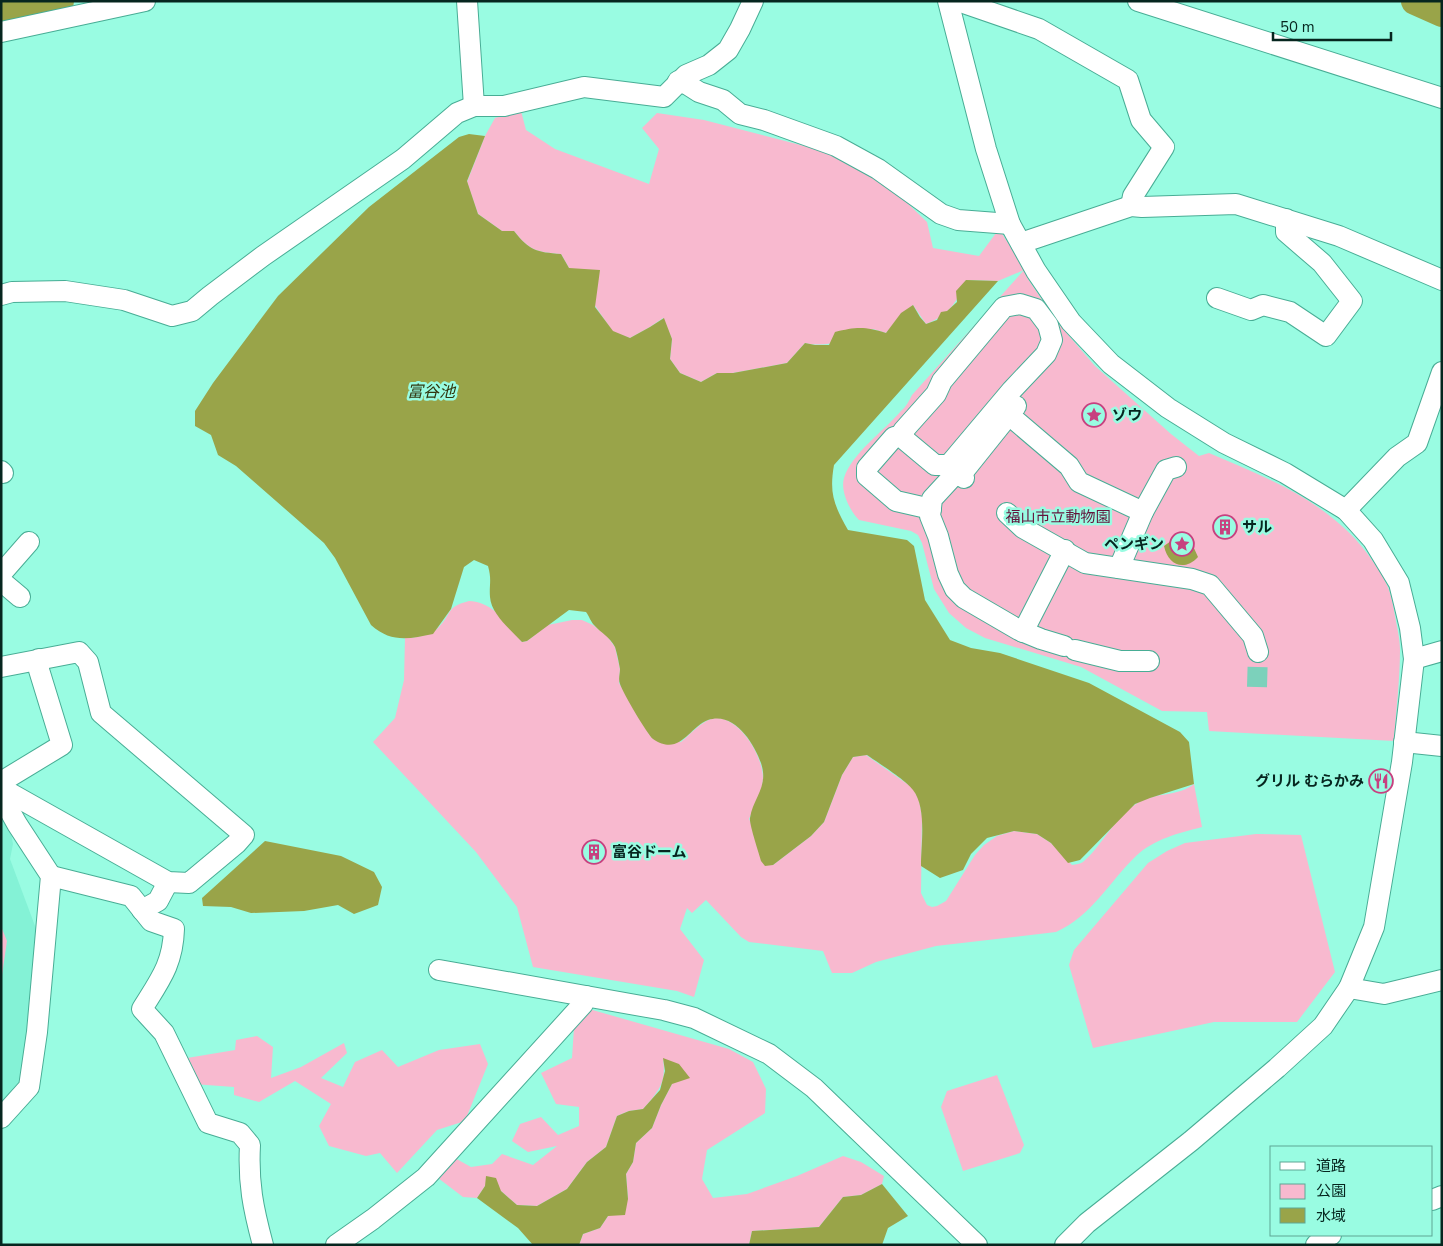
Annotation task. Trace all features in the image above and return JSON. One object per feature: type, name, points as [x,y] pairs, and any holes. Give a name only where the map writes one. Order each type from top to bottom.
[{"type":"street","points":[[1,32],[145,1]]},
{"type":"street","points":[[467,1],[474,106]]},
{"type":"street","points":[[1,295],[12,292],[65,291],[124,300],[172,316],[192,311],[263,256],[403,159],[457,113],[474,106],[504,106],[584,87],[664,97],[686,75],[709,65],[728,50],[753,1]]},
{"type":"street","points":[[948,1],[986,149],[1010,224],[1036,271],[1071,322],[1112,364],[1162,404],[1224,443],[1285,473],[1346,510],[1373,540],[1400,583],[1410,628],[1414,659],[1392,826],[1374,927],[1349,988],[1323,1026],[1277,1068],[1191,1141],[1087,1223],[1064,1245]]},
{"type":"street","points":[[958,1],[1038,29],[1128,80],[1141,120],[1164,147],[1133,196],[1131,206]]},
{"type":"street","points":[[1138,1],[1442,98]]},
{"type":"street","points":[[678,82],[723,100],[740,114],[764,120],[836,146],[878,169],[941,214],[958,220],[1010,224]]},
{"type":"street","points":[[1020,243],[1131,206],[1236,204],[1339,236],[1442,280]]},
{"type":"street","points":[[1217,298],[1251,310],[1263,305],[1290,312],[1326,336],[1352,301],[1322,263],[1286,232],[1286,219]]},
{"type":"street","points":[[1020,304],[1036,309],[1048,325],[1052,340],[1046,354],[1012,390],[957,473],[935,464],[905,440],[903,431],[936,394],[942,381],[1004,308],[1020,304]]},
{"type":"street","points":[[1346,510],[1397,457],[1418,443],[1442,372]]},
{"type":"street","points":[[1143,512],[1080,482],[1069,466],[1012,408],[932,500],[930,516],[938,536],[948,574],[955,589],[964,598],[1024,632],[1041,639],[1120,661],[1150,662]]},
{"type":"street","points":[[904,435],[894,437],[867,468],[867,476],[896,501],[931,509]]},
{"type":"street","points":[[1119,568],[1143,512],[1166,470],[1176,467]]},
{"type":"street","points":[[1007,513],[1023,528],[1085,563],[1192,579],[1210,584],[1253,636],[1258,652]]},
{"type":"street","points":[[1,574],[29,542]]},
{"type":"street","points":[[1024,632],[1065,550]]},
{"type":"street","points":[[1,581],[20,597]]},
{"type":"street","points":[[1414,659],[1442,651]]},
{"type":"street","points":[[1,667],[79,652],[88,662],[101,713],[244,835],[189,883],[168,882],[1,788]]},
{"type":"street","points":[[1,782],[62,745],[39,670],[39,659]]},
{"type":"street","points":[[1404,742],[1442,746]]},
{"type":"street","points":[[1,795],[51,876],[37,1032],[28,1087],[1,1118]]},
{"type":"street","points":[[51,876],[131,896],[150,920],[174,928],[173,947],[168,966],[142,1009],[164,1033],[208,1123],[240,1133],[250,1145],[249,1172],[252,1204],[263,1245]]},
{"type":"street","points":[[142,910],[158,901],[168,882]]},
{"type":"street","points":[[439,970],[664,1010],[694,1018],[769,1054],[814,1088],[977,1245]]},
{"type":"street","points":[[1349,988],[1384,994],[1442,980]]},
{"type":"street","points":[[336,1245],[373,1219],[426,1177],[583,1004],[586,996]]},
{"type":"street","points":[[1316,1245],[1326,1236]]},
{"type":"shaded area","points":[[1,809],[8,817],[13,844],[10,859],[41,942],[22,1085],[1,1109]]},
{"type":"green space","name":"福山市立動物園","points":[[521,111],[526,130],[555,149],[649,184],[659,149],[642,128],[657,113],[704,120],[816,149],[877,174],[927,222],[933,248],[979,256],[999,229],[1025,269],[1028,279],[1057,322],[1095,366],[1171,434],[1199,456],[1209,453],[1256,473],[1300,496],[1341,525],[1359,543],[1379,570],[1388,587],[1393,603],[1400,646],[1394,741],[1209,731],[1207,712],[1162,711],[1081,667],[985,638],[966,628],[949,613],[934,589],[922,543],[918,535],[911,531],[859,520],[849,506],[843,489],[844,478],[848,469],[861,451],[904,408],[912,395],[1024,270],[998,281],[966,280],[951,307],[941,316],[926,324],[913,305],[886,333],[873,329],[848,339],[831,343],[805,343],[787,363],[733,373],[717,373],[701,382],[680,373],[670,359],[672,339],[663,318],[630,338],[613,332],[561,254],[539,251],[529,247],[514,231],[502,231],[478,214],[467,182],[485,136],[495,118]]},
{"type":"green space","points":[[469,601],[486,605],[493,610],[505,621],[522,642],[527,641],[548,625],[582,620],[593,625],[607,636],[615,647],[620,669],[619,683],[651,737],[681,742],[702,724],[711,719],[716,718],[734,724],[749,740],[762,769],[762,788],[749,819],[773,865],[811,836],[824,822],[842,775],[853,757],[866,755],[913,788],[919,800],[922,816],[921,893],[927,905],[932,907],[946,901],[975,855],[984,845],[997,836],[1014,831],[1037,834],[1051,843],[1072,865],[1079,864],[1090,855],[1121,817],[1136,804],[1143,800],[1181,791],[1194,784],[1202,827],[1167,837],[1143,850],[1126,866],[1090,908],[1069,925],[1056,932],[936,946],[876,962],[852,973],[832,973],[823,951],[749,942],[741,937],[706,900],[692,913],[687,908],[680,929],[704,960],[694,997],[677,991],[533,967],[517,907],[476,852],[373,742],[395,718],[404,680],[405,638],[431,633],[443,623],[453,608]]},
{"type":"green space","points":[[1256,834],[1301,835],[1335,972],[1297,1022],[1214,1022],[1093,1048],[1069,965],[1074,950],[1148,863],[1167,851],[1185,843]]},
{"type":"green space","points":[[1,926],[7,941],[1,982]]},
{"type":"green space","points":[[589,1009],[729,1049],[753,1062],[766,1089],[765,1113],[707,1150],[702,1179],[713,1198],[747,1194],[797,1176],[843,1156],[861,1162],[884,1176],[882,1184],[861,1195],[843,1197],[819,1227],[752,1231],[749,1245],[579,1245],[583,1234],[600,1228],[608,1216],[628,1199],[626,1174],[633,1162],[636,1143],[652,1128],[672,1084],[663,1059],[664,1075],[660,1087],[643,1109],[629,1111],[617,1116],[606,1147],[587,1162],[567,1189],[537,1206],[517,1205],[501,1191],[485,1186],[477,1198],[463,1197],[438,1178],[453,1157],[471,1167],[492,1164],[502,1154],[533,1165],[557,1146],[528,1152],[512,1141],[520,1124],[541,1117],[558,1135],[579,1126],[579,1107],[556,1104],[541,1073],[572,1058],[574,1028]]},
{"type":"green space","points":[[257,1036],[273,1047],[271,1078],[301,1067],[344,1043],[347,1053],[321,1078],[343,1087],[355,1062],[382,1050],[398,1067],[439,1050],[480,1044],[488,1064],[465,1121],[437,1130],[397,1173],[380,1153],[366,1156],[329,1146],[319,1126],[331,1104],[295,1081],[259,1102],[234,1095],[234,1087],[193,1084],[187,1058],[235,1050],[236,1040]]},
{"type":"green space","points":[[997,1075],[1024,1145],[1020,1153],[963,1171],[941,1107],[947,1091]]},
{"type":"water","name":"富谷池","points":[[469,134],[485,136],[467,181],[478,214],[502,231],[514,231],[529,247],[539,251],[561,254],[569,268],[600,270],[595,307],[613,331],[630,338],[664,318],[672,339],[670,359],[680,373],[701,382],[717,373],[733,373],[787,363],[805,343],[829,345],[835,332],[860,328],[886,333],[901,313],[913,305],[926,324],[937,320],[941,312],[947,311],[957,302],[956,291],[966,280],[998,281],[834,465],[832,484],[836,506],[848,530],[907,540],[914,546],[925,600],[950,640],[971,648],[1000,653],[1089,683],[1180,732],[1189,742],[1194,784],[1135,804],[1080,860],[1068,863],[1051,843],[1037,834],[1014,831],[987,838],[971,854],[963,870],[940,878],[921,866],[922,816],[913,790],[867,755],[853,757],[842,775],[824,822],[811,836],[773,865],[765,866],[761,861],[750,821],[762,786],[763,771],[758,755],[748,738],[734,724],[717,718],[701,724],[677,743],[670,745],[662,744],[653,739],[635,713],[620,684],[620,669],[615,647],[611,640],[593,624],[586,612],[569,610],[527,641],[522,642],[494,610],[490,597],[488,566],[474,560],[464,567],[451,609],[433,634],[408,638],[393,637],[378,631],[371,625],[335,558],[324,543],[236,466],[218,455],[211,435],[195,426],[195,411],[213,383],[278,296],[369,207],[459,137]]},
{"type":"water","points":[[1171,541],[1170,544],[1177,547],[1179,553],[1182,554],[1193,546],[1198,557],[1193,562],[1182,565],[1173,562],[1166,553],[1164,546]]},
{"type":"water","points":[[265,841],[341,856],[374,872],[382,887],[378,905],[354,914],[338,905],[304,911],[251,913],[231,907],[203,906],[202,898]]},
{"type":"water","points":[[663,1058],[679,1064],[690,1078],[672,1084],[652,1128],[636,1143],[633,1162],[626,1174],[628,1199],[625,1215],[608,1216],[600,1228],[583,1234],[579,1245],[533,1245],[518,1228],[477,1198],[485,1186],[486,1176],[496,1178],[501,1191],[517,1205],[537,1206],[567,1189],[587,1162],[606,1147],[617,1116],[629,1111],[643,1109],[660,1090],[665,1071]]},
{"type":"water","points":[[882,1184],[908,1216],[888,1228],[882,1245],[749,1245],[752,1231],[819,1227],[843,1197],[861,1195]]},
{"type":"waterway","points":[[1,14],[60,1]]},
{"type":"waterway","points":[[1415,1],[1442,13]]},
{"type":"tunnel","points":[[1257,687],[1258,652]]},
{"type":"place","name":"ゾウ","points":[[1094,415]]},
{"type":"place","name":"サル","points":[[1225,527]]},
{"type":"place","name":"ペンギン","points":[[1182,544]]},
{"type":"place","name":"グリル むらかみ","points":[[1381,781]]},
{"type":"place","name":"富谷ドーム","points":[[594,852]]}]
